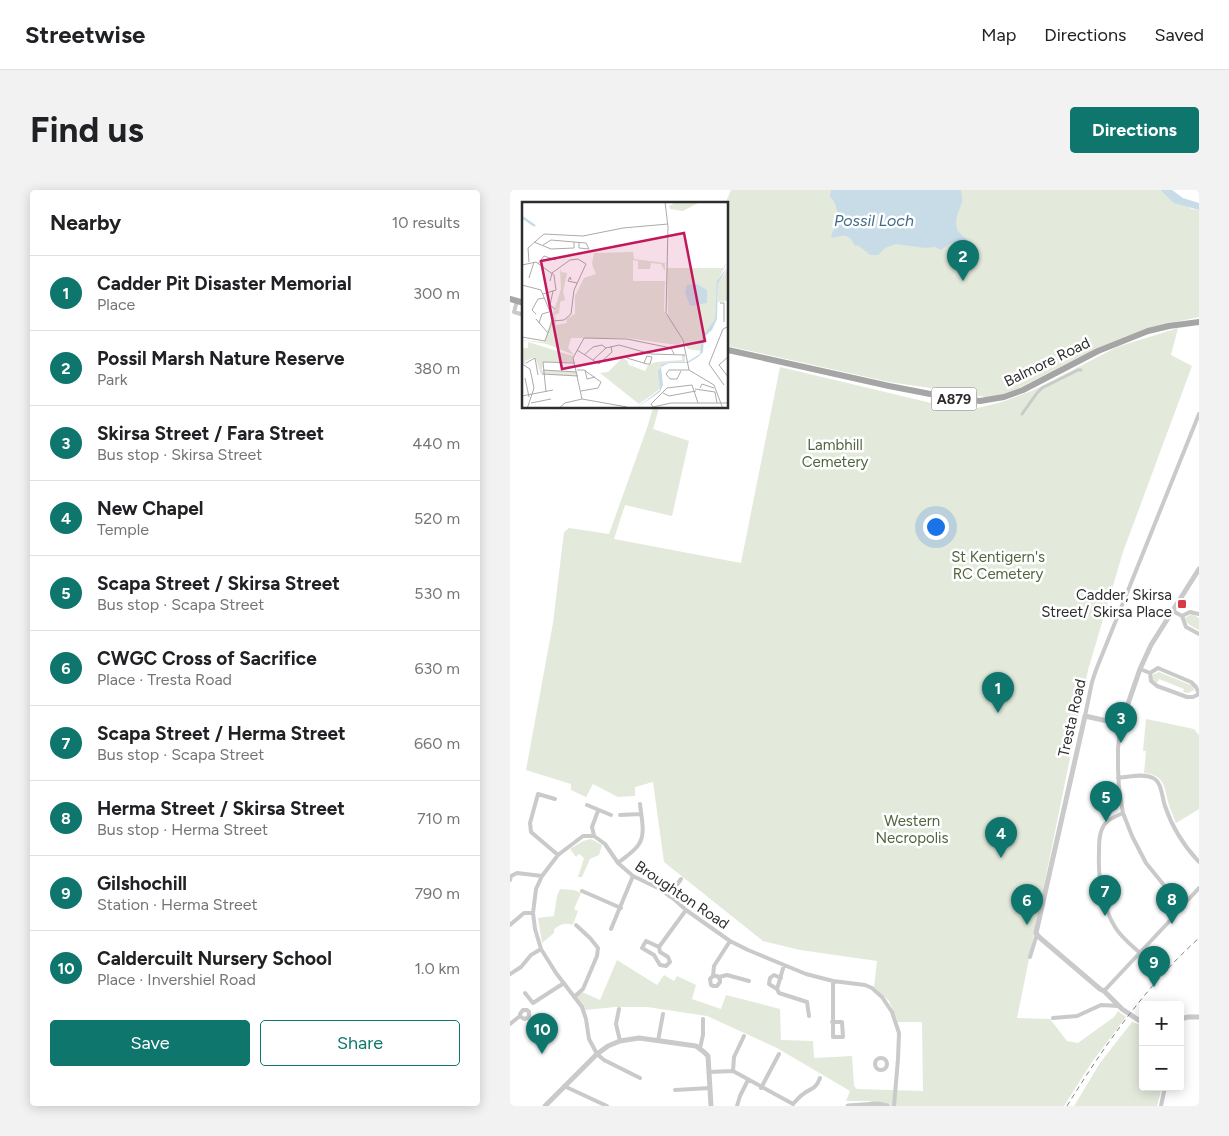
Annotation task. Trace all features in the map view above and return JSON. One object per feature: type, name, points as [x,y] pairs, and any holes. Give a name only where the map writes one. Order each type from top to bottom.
[{"type":"main road","name":"Balmore Road","points":[[729,350],[889,386],[951,398],[980,401],[1004,397],[1023,390],[1134,336],[1169,326],[1199,322]]},
{"type":"street","points":[[513,300],[514,312],[522,314]]},
{"type":"street","points":[[1022,414],[1042,388],[1081,370]]},
{"type":"street","name":"Tresta Road","points":[[1037,934],[1092,682],[1199,414]]},
{"type":"street","points":[[1104,991],[1178,912],[1179,906],[1176,900],[1146,863],[1132,836],[1123,812],[1118,778],[1118,748],[1121,724],[1140,669],[1151,645],[1199,569]]},
{"type":"street","points":[[1173,611],[1182,616],[1186,627],[1199,634]]},
{"type":"street","points":[[1182,616],[1190,612],[1199,614]]},
{"type":"street","points":[[1158,668],[1191,682],[1199,694],[1187,697],[1157,686],[1151,681],[1150,673],[1158,668]]},
{"type":"street","points":[[1140,669],[1150,673]]},
{"type":"street","points":[[1085,716],[1121,724]]},
{"type":"street","points":[[1118,778],[1142,776],[1152,777],[1158,782],[1175,828],[1188,850],[1199,862]]},
{"type":"street","points":[[540,786],[530,823],[531,832],[558,854]]},
{"type":"street","points":[[538,794],[555,799]]},
{"type":"street","points":[[618,863],[641,843],[643,831],[640,804]]},
{"type":"street","points":[[587,805],[611,815]]},
{"type":"street","points":[[598,811],[592,827],[594,836],[582,836],[558,854],[542,876],[536,889],[533,913],[535,929],[541,949],[582,1007],[589,1039],[597,1054],[604,1060],[640,1078]]},
{"type":"street","points":[[1123,812],[1105,824],[1100,839],[1098,867],[1106,910],[1116,929],[1140,952]]},
{"type":"street","points":[[620,815],[641,814]]},
{"type":"street","name":"Broughton Road","points":[[594,836],[605,844],[618,863],[633,876],[669,896],[730,941],[806,974],[833,981],[866,985],[872,988],[882,997],[892,1012],[899,1033],[894,1106]]},
{"type":"street","points":[[510,880],[511,876],[517,873],[542,876]]},
{"type":"street","points":[[611,929],[633,876]]},
{"type":"street","points":[[669,896],[681,879]]},
{"type":"street","points":[[1179,906],[1186,902],[1199,888]]},
{"type":"street","points":[[582,891],[621,908]]},
{"type":"street","points":[[659,948],[686,910]]},
{"type":"street","points":[[510,925],[524,913],[533,913]]},
{"type":"street","points":[[574,997],[583,989],[597,956],[598,948],[576,925]]},
{"type":"street","points":[[1030,957],[1037,934],[1120,1007],[1139,1021]]},
{"type":"street","points":[[646,941],[659,948],[660,952],[668,957],[670,962],[666,966],[660,965],[654,955],[642,948],[646,941]]},
{"type":"street","points":[[719,977],[719,984],[713,986],[710,978],[713,976],[714,966],[730,941]]},
{"type":"street","points":[[510,974],[521,966],[530,955],[541,949]]},
{"type":"street","points":[[776,989],[784,965]]},
{"type":"street","points":[[713,976],[727,975],[749,981]]},
{"type":"street","points":[[781,978],[774,975],[770,978],[769,984],[778,993],[807,1002],[809,1016]]},
{"type":"street","points":[[832,1022],[842,1022],[842,1037],[833,1037],[832,1022],[833,981]]},
{"type":"street","points":[[525,993],[532,1004],[564,983]]},
{"type":"street","points":[[1053,1018],[1077,1016],[1101,1005],[1120,1007]]},
{"type":"street","points":[[619,1009],[616,1024],[620,1041]]},
{"type":"street","points":[[658,1041],[663,1014]]},
{"type":"street","points":[[510,1024],[520,1016]]},
{"type":"street","points":[[1184,1019],[1199,1017]]},
{"type":"street","points":[[700,1048],[704,1019]]},
{"type":"street","points":[[733,1071],[734,1057],[744,1036]]},
{"type":"street","points":[[545,1106],[597,1054],[608,1046],[620,1041],[639,1038],[700,1048],[708,1056],[711,1106]]},
{"type":"street","points":[[761,1088],[778,1054]]},
{"type":"street","points":[[886,1061],[898,1060]]},
{"type":"street","points":[[708,1072],[733,1071],[793,1104],[803,1094],[812,1090],[818,1084],[820,1078]]},
{"type":"street","points":[[737,1106],[748,1080]]},
{"type":"street","points":[[564,1086],[606,1106]]},
{"type":"street","points":[[676,1090],[710,1088]]},
{"type":"street","points":[[1161,1106],[1164,1091]]},
{"type":"street","points":[[848,1106],[878,1104],[886,1106]]},
{"type":"green space","points":[[731,190],[1160,190],[1192,209],[1199,210],[1199,317],[1152,327],[1068,363],[1015,390],[993,398],[889,382],[729,346],[729,202],[726,202]]},
{"type":"green space","points":[[1178,328],[1171,355],[1192,366],[1123,552],[1088,670],[1017,1018],[1050,1019],[1067,1041],[1078,1043],[1114,1017],[1118,1011],[1126,1017],[1092,1062],[1064,1106],[889,1106],[868,1101],[846,1101],[850,1091],[777,1048],[707,1016],[647,1007],[615,1007],[585,1010],[576,997],[582,992],[600,1000],[617,960],[657,985],[664,975],[674,981],[677,976],[696,985],[692,999],[721,1009],[726,995],[780,1009],[781,1040],[813,1041],[814,1058],[852,1056],[854,1086],[857,1089],[923,1091],[922,1022],[898,1022],[889,1001],[874,987],[877,961],[800,950],[763,941],[664,862],[653,782],[635,787],[635,796],[618,797],[593,784],[586,797],[571,790],[571,784],[526,770],[553,623],[564,532],[569,528],[609,534],[653,409],[659,409],[653,429],[689,441],[672,516],[625,505],[614,539],[741,563],[780,367],[965,411],[1002,402],[1034,390],[1117,347]]},
{"type":"green space","points":[[1192,614],[1199,618],[1199,630],[1190,626],[1185,618]]},
{"type":"green space","points":[[1159,672],[1193,686],[1194,690],[1188,693],[1183,692],[1184,689],[1159,679],[1157,683],[1153,681],[1152,675]]},
{"type":"green space","points":[[1146,719],[1194,729],[1199,735],[1199,809],[1176,823],[1161,780],[1151,774],[1144,773],[1146,751],[1143,751]]},
{"type":"green space","points":[[591,839],[602,845],[599,855],[590,859],[582,877],[578,877],[584,858],[579,854],[576,857],[570,849],[583,841]]},
{"type":"green space","points":[[560,889],[574,890],[581,893],[574,909],[578,911],[572,925],[560,925],[542,943],[538,918],[554,916]]},
{"type":"green space","points":[[1132,1022],[1139,1025],[1139,1091],[1161,1091],[1157,1106],[1074,1106],[1100,1063]]},
{"type":"water","name":"Possil Loch","points":[[831,190],[961,190],[962,200],[956,226],[966,240],[949,244],[941,250],[935,247],[925,248],[896,244],[885,248],[878,255],[870,255],[859,246],[854,245],[848,237],[832,238],[831,235],[839,216],[834,201],[830,197]]},
{"type":"water","points":[[1160,190],[1172,190],[1183,198],[1199,203],[1199,210],[1174,203]]},
{"type":"railway","points":[[1067,1106],[1127,1017],[1161,976],[1199,938]]},
{"type":"place","name":"Possil Marsh Nature Reserve","points":[[963,281]]},
{"type":"place","name":"Cadder, Skirsa Street/ Skirsa Place","points":[[1182,604]]},
{"type":"place","name":"Cadder Pit Disaster Memorial","points":[[998,713]]},
{"type":"place","name":"Skirsa Street / Fara Street","points":[[1121,743]]},
{"type":"place","name":"Scapa Street / Skirsa Street","points":[[1106,822]]},
{"type":"place","name":"New Chapel","points":[[1001,858]]},
{"type":"place","name":"Scapa Street / Herma Street","points":[[1105,916]]},
{"type":"place","name":"Herma Street / Skirsa Street","points":[[1172,924]]},
{"type":"place","name":"CWGC Cross of Sacrifice","points":[[1027,925]]},
{"type":"place","name":"Gilshochill","points":[[1154,987]]},
{"type":"place","name":"Caldercuilt Nursery School","points":[[542,1054]]},
{"type":"park label","name":"Lambhill Cemetery","points":[[835,454]]},
{"type":"park label","name":"St Kentigern's RC Cemetery","points":[[998,566]]},
{"type":"park label","name":"Western Necropolis","points":[[912,830]]}]
